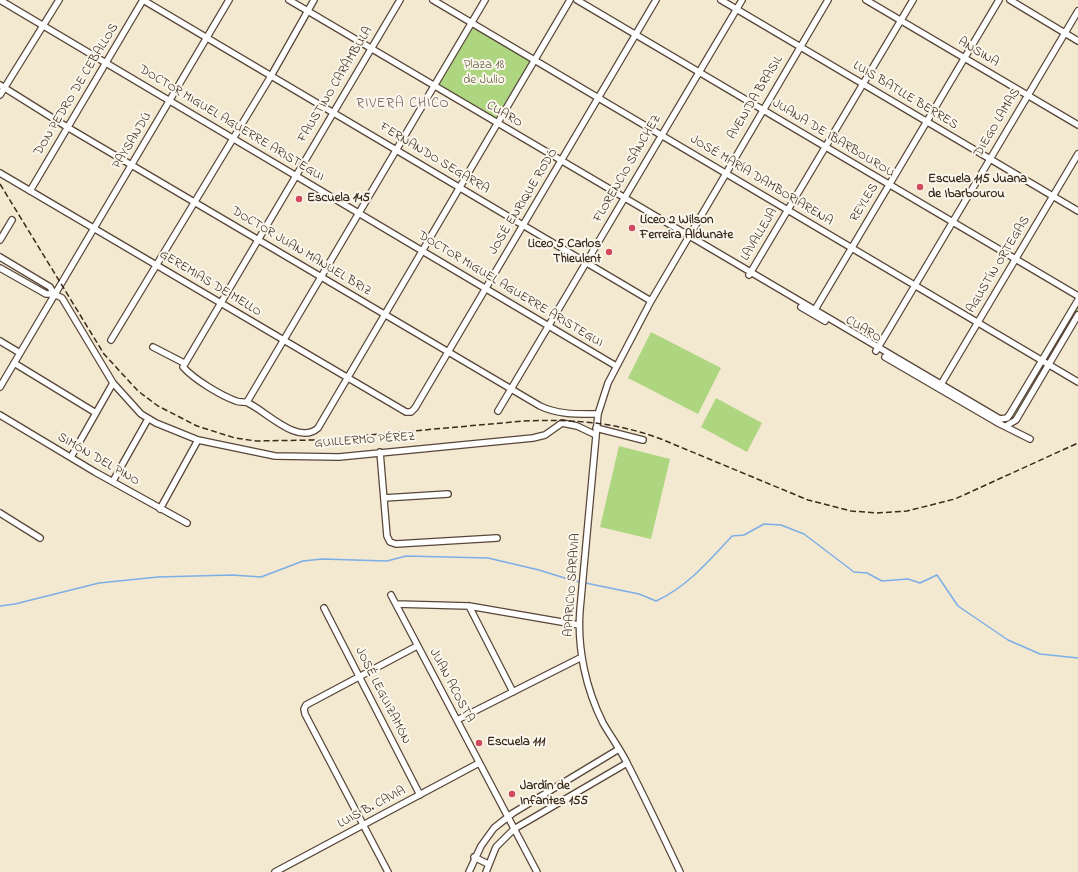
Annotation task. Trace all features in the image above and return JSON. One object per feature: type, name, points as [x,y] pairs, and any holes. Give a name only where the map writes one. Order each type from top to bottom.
[{"type":"street","name":"DOCTOR MIGUEL AGUERRE ARISTEGUI","points":[[0,0],[616,366]]},
{"type":"street","points":[[0,95],[2,87],[44,26],[59,0]]},
{"type":"street","name":"FERNANDO SEGARRA","points":[[143,0],[651,300]]},
{"type":"street","name":"DON PEDRO DE CEBALLOS","points":[[30,191],[143,0]]},
{"type":"street","name":"PAYSANDÚ","points":[[0,387],[230,0]]},
{"type":"street","name":"CUARO","points":[[289,0],[687,236],[690,241],[750,274],[940,386],[1000,424],[1030,439]]},
{"type":"street","points":[[110,340],[158,265],[314,0]]},
{"type":"street","name":"FAUSTINO CARÁMBULA","points":[[183,365],[400,0]]},
{"type":"street","name":"JOSÉ MARÍA DAMBORIARENA","points":[[433,0],[1078,382]]},
{"type":"street","points":[[247,402],[435,87],[485,0]]},
{"type":"street","points":[[153,347],[183,365],[191,375],[238,402],[247,402],[286,428],[294,431],[312,432],[318,428],[570,0]]},
{"type":"street","name":"JUANA DE IBARBOUROU","points":[[577,0],[952,223],[1078,296]]},
{"type":"street","name":"JOSÉ ENRIQUE RODÓ","points":[[409,412],[415,408],[656,0]]},
{"type":"street","name":"LUIS BATLLE BERRES","points":[[721,0],[1078,211]]},
{"type":"street","name":"FLORENCIO SÁNCHEZ","points":[[498,411],[623,198],[742,0]]},
{"type":"street","name":"AVENIDA BRASIL","points":[[597,425],[598,414],[608,383],[651,300],[687,236],[828,0]]},
{"type":"street","name":"ANSINA","points":[[866,0],[1078,125]]},
{"type":"street","name":"LAVALLEJA","points":[[750,274],[913,0]]},
{"type":"street","name":"REYLES","points":[[813,312],[999,0]]},
{"type":"street","points":[[1010,0],[1078,41]]},
{"type":"street","name":"DIEGO LAMAS","points":[[877,349],[1078,11]]},
{"type":"street","name":"DOCTOR JUAN MANUEL BRIZ","points":[[2,87],[67,127],[551,411],[565,414],[598,414]]},
{"type":"street","name":"AGUSTÍN ORTEGAS","points":[[940,386],[1078,154]]},
{"type":"street","name":"GEREMIAS DE MELLO","points":[[0,173],[347,378],[409,412]]},
{"type":"street","points":[[0,240],[12,220]]},
{"type":"street","name":"GUILLERMO PÉREZ","points":[[0,257],[50,287],[54,294],[62,298],[113,383],[148,419],[198,440],[275,456],[339,456],[533,438],[545,435],[557,425],[562,423],[577,426],[596,435]]},
{"type":"street","points":[[0,268],[46,294],[54,294]]},
{"type":"street","points":[[1042,360],[1078,300]]},
{"type":"street","points":[[1006,426],[1016,420],[1078,315]]},
{"type":"street","points":[[0,341],[20,353]]},
{"type":"street","name":"CUARO","points":[[940,386],[1003,419],[1010,414],[1042,360]]},
{"type":"street","points":[[14,363],[96,413]]},
{"type":"street","points":[[71,457],[113,383]]},
{"type":"street","name":"SIMÓN DEL PINO","points":[[0,415],[186,524]]},
{"type":"street","points":[[113,481],[148,419]]},
{"type":"street","points":[[597,425],[643,440]]},
{"type":"street","name":"APARICIO SARAVIA","points":[[597,425],[579,625],[582,657],[597,709],[627,763],[680,872]]},
{"type":"street","points":[[160,509],[198,440]]},
{"type":"street","points":[[380,452],[387,536],[390,542],[396,544],[497,538]]},
{"type":"street","points":[[384,498],[448,494]]},
{"type":"street","points":[[0,513],[40,538]]},
{"type":"street","name":"JUAN ACOSTA","points":[[391,595],[537,872]]},
{"type":"street","points":[[396,604],[469,606],[579,625]]},
{"type":"street","points":[[469,606],[513,692]]},
{"type":"street","name":"JOSÉ LEGUIZAMÓN","points":[[324,608],[420,795]]},
{"type":"street","points":[[388,872],[305,714],[304,709],[306,705],[417,646]]},
{"type":"street","points":[[457,720],[582,657]]},
{"type":"street","points":[[469,872],[474,857],[491,833],[508,817],[619,749]]},
{"type":"street","name":"LUIS B. CAVIA","points":[[278,871],[479,763]]},
{"type":"street","points":[[486,872],[488,864],[500,840],[514,829],[627,763]]},
{"type":"street","points":[[474,857],[488,864]]},
{"type":"green space","name":"Plaza 18 de Julio","points":[[473,27],[530,61],[495,120],[438,85]]},
{"type":"green space","points":[[1078,305],[1078,312],[1051,357],[1049,357],[1048,354]]},
{"type":"green space","points":[[651,332],[721,368],[698,414],[628,378]]},
{"type":"green space","points":[[1042,364],[1045,366],[1016,417],[1008,421]]},
{"type":"green space","points":[[716,398],[762,423],[747,452],[701,427]]},
{"type":"green space","points":[[619,446],[670,459],[651,539],[600,527]]},
{"type":"waterway","points":[[0,606],[15,604],[99,583],[158,577],[232,575],[261,577],[303,561],[322,559],[387,561],[406,556],[488,558],[539,570],[571,580],[639,594],[656,601],[688,581],[732,536],[744,535],[764,524],[781,525],[804,534],[854,572],[867,573],[882,581],[908,579],[920,583],[937,575],[958,606],[1008,640],[1040,654],[1078,658]]},
{"type":"railway","points":[[0,184],[104,354],[138,391],[158,406],[197,426],[235,438],[256,441],[313,440],[524,421],[577,421],[611,425],[644,433],[808,500],[851,511],[877,513],[907,511],[955,499],[1078,443]]},
{"type":"place","name":"Escuela 115 Juana de Ibarbourou","points":[[920,187]]},
{"type":"place","name":"Escuela 145","points":[[299,199]]},
{"type":"place","name":"Liceo 2 Wilson Ferreira Aldunate","points":[[632,228]]},
{"type":"place","name":"Liceo 5 Carlos Thieulent","points":[[609,252]]},
{"type":"place","name":"Escuela 111","points":[[479,743]]},
{"type":"place","name":"Jardín de Infantes 155","points":[[512,794]]},
{"type":"district","name":"RIVERA CHICO","points":[[403,105]]}]
